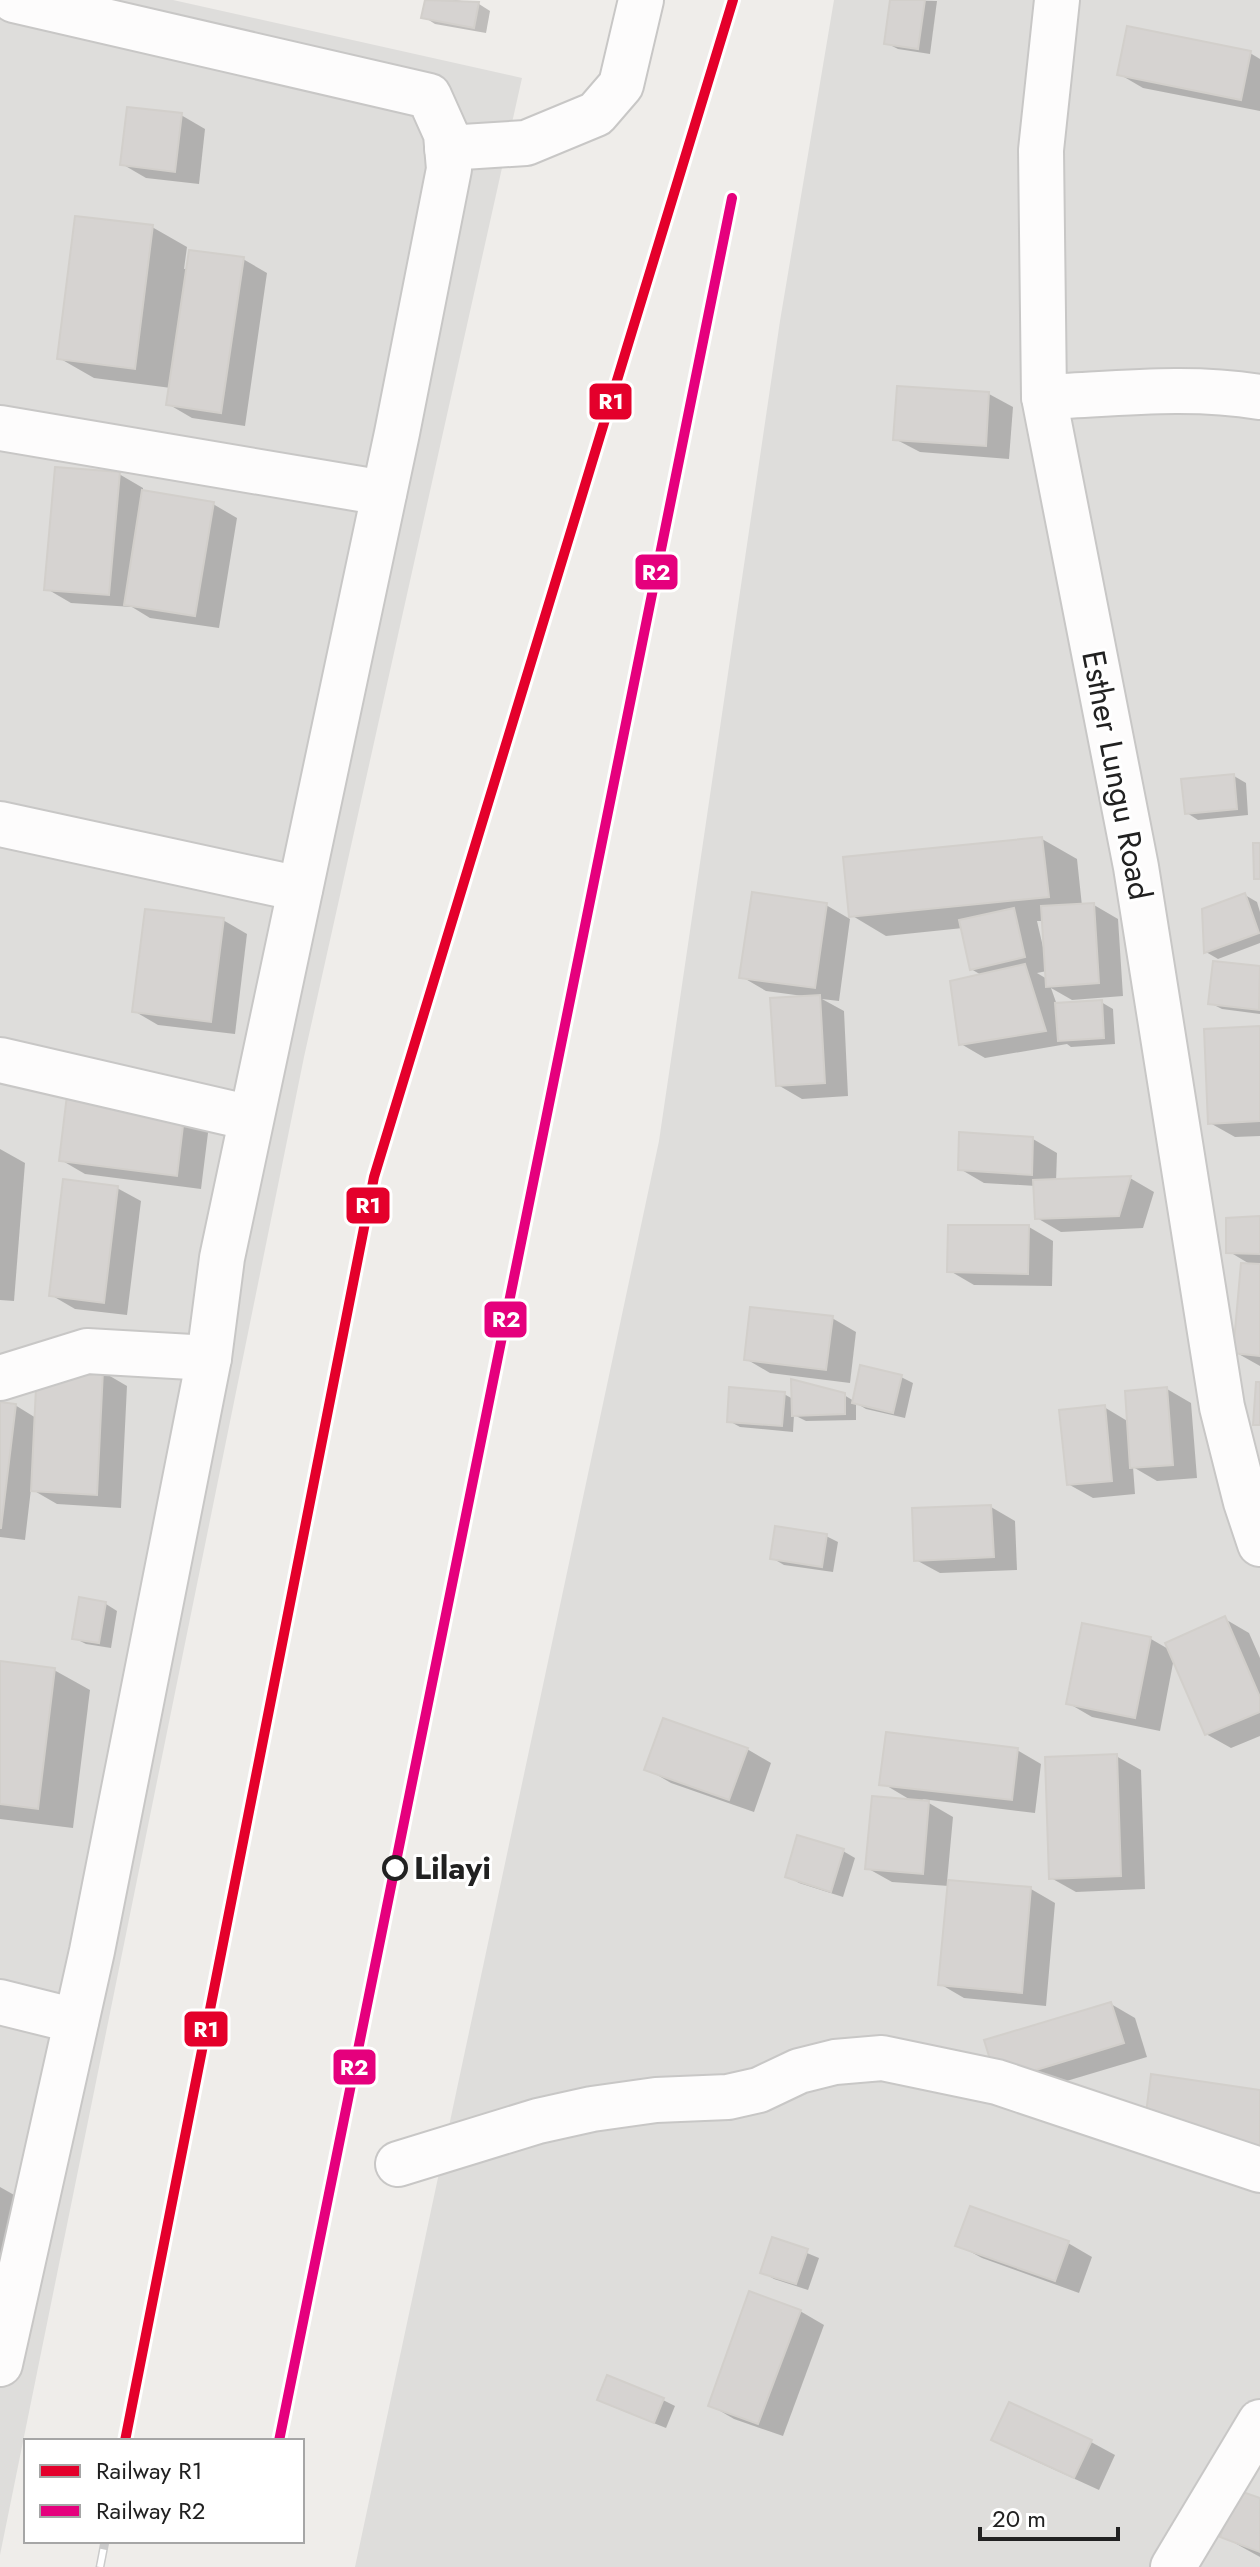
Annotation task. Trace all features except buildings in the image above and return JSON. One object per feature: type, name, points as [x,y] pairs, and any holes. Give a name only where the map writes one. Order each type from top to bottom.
[{"type":"street","points":[[0,2364],[76,2021],[209,1358],[222,1258],[384,493],[449,169],[446,134],[429,96],[14,0]]},
{"type":"street","points":[[447,148],[526,143],[596,114],[621,85],[641,0]]},
{"type":"street","name":"Esther Lungu Road","points":[[1057,0],[1041,150],[1040,291],[1044,397],[1136,867],[1222,1407],[1260,1544]]},
{"type":"street","points":[[1044,397],[1173,391],[1230,392],[1260,397]]},
{"type":"street","points":[[0,428],[384,493]]},
{"type":"street","points":[[0,824],[300,889]]},
{"type":"street","points":[[0,1060],[251,1118]]},
{"type":"street","points":[[0,1378],[87,1351],[209,1358]]},
{"type":"street","points":[[0,2002],[76,2021]]},
{"type":"street","points":[[398,2164],[565,2115],[656,2100],[728,2097],[759,2090],[799,2071],[835,2062],[882,2058],[997,2082],[1260,2170]]},
{"type":"street","points":[[1173,2567],[1260,2422]]},
{"type":"shaded area","points":[[0,0],[173,0],[522,78],[304,1057],[0,2555]]},
{"type":"shaded area","points":[[834,0],[1260,0],[1260,2567],[355,2567],[659,1141],[780,321]]},
{"type":"railway","points":[[125,2439],[374,1177],[733,0]]},
{"type":"railway","points":[[100,2567],[105,2543]]},
{"type":"rail line","name":"R1","points":[[125,2439],[374,1177],[733,0]]},
{"type":"rail line","name":"R2","points":[[279,2439],[732,198]]},
{"type":"place","name":"Lilayi","points":[[395,1868]]}]
